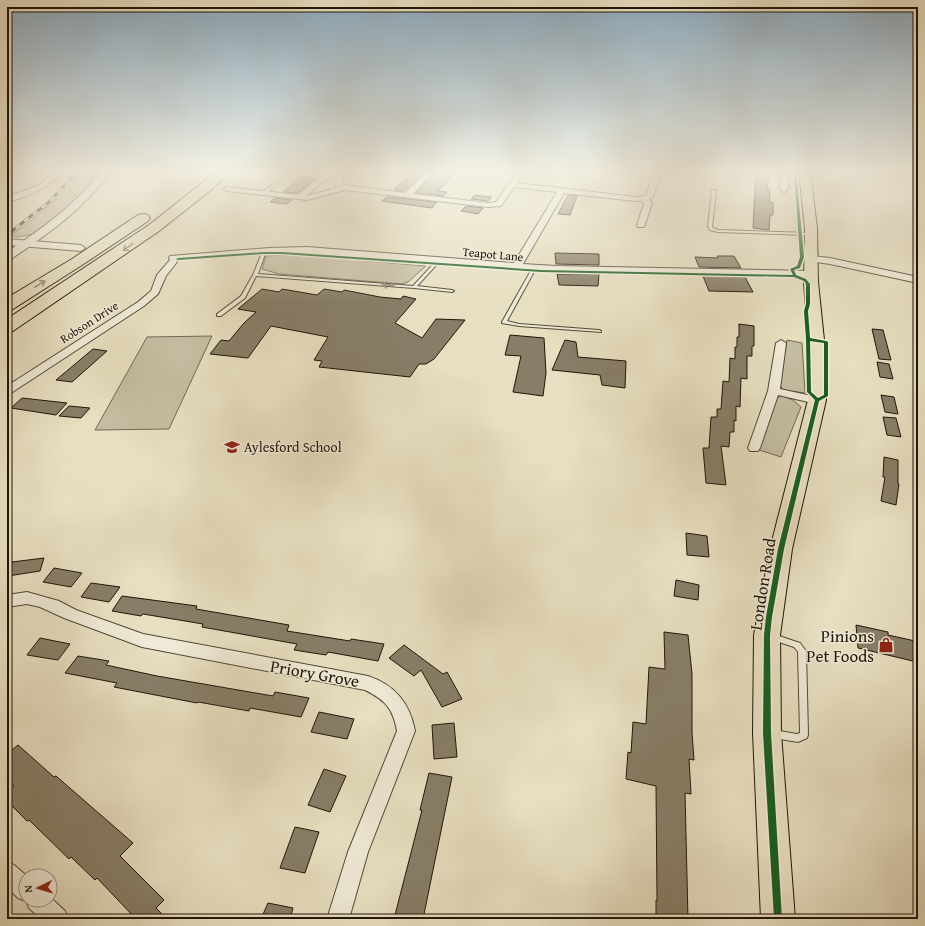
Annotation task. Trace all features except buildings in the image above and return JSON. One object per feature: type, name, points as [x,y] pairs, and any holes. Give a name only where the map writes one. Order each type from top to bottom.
[{"type":"highway","points":[[7,305],[77,262],[148,214]]},
{"type":"highway","points":[[7,327],[154,228],[172,214]]},
{"type":"main road","name":"London Road","points":[[778,919],[767,733],[767,635],[781,549],[817,400],[816,340],[809,214]]},
{"type":"street","points":[[7,257],[65,214]]},
{"type":"street","points":[[517,266],[548,214]]},
{"type":"street","points":[[641,225],[645,214]]},
{"type":"street","points":[[7,242],[81,248]]},
{"type":"street","name":"Teapot Lane","points":[[173,260],[264,251],[307,250],[436,263],[534,268],[812,274]]},
{"type":"street","points":[[812,259],[830,261],[918,280]]},
{"type":"street","name":"Robson Drive","points":[[7,391],[141,304],[155,292],[162,275],[173,260]]},
{"type":"street","points":[[754,448],[774,391],[781,343]]},
{"type":"street","points":[[774,391],[817,400]]},
{"type":"street","name":"Priory Grove","points":[[7,601],[27,598],[40,601],[53,605],[70,614],[142,640],[368,683],[388,693],[404,717],[406,731],[358,852],[338,919]]},
{"type":"street","points":[[7,872],[18,882]]},
{"type":"street","points":[[45,908],[57,919]]},
{"type":"lane","points":[[711,214],[711,229],[718,231],[811,234]]},
{"type":"lane","points":[[219,315],[243,296],[255,275],[264,251]]},
{"type":"lane","points":[[414,287],[436,263]]},
{"type":"lane","points":[[534,268],[504,322],[519,325],[599,332]]},
{"type":"lane","points":[[255,275],[452,291]]},
{"type":"lane","points":[[767,635],[797,645],[802,651],[804,735],[798,738],[767,733]]},
{"type":"shaded area","points":[[39,214],[60,214],[33,234],[17,237],[11,235]]},
{"type":"shaded area","points":[[286,255],[426,266],[408,282],[402,284],[279,274],[262,269],[266,256]]},
{"type":"shaded area","points":[[212,336],[169,429],[95,430],[147,337]]},
{"type":"shaded area","points":[[787,340],[802,343],[805,393],[783,390],[780,385]]},
{"type":"shaded area","points":[[783,396],[793,400],[801,407],[781,457],[759,450],[775,398]]},
{"type":"railway","points":[[7,235],[33,214]]},
{"type":"cycle path","points":[[795,276],[792,269],[799,267],[802,257],[799,214]]},
{"type":"cycle path","points":[[178,259],[282,253],[541,271],[795,276],[805,280],[808,284],[808,304],[806,311],[809,392],[817,400]]},
{"type":"cycle path","points":[[808,339],[826,342],[826,396],[817,400]]},
{"type":"cycle path","points":[[778,919],[767,733],[767,635],[781,549],[817,400]]},
{"type":"place","name":"Aylesford School","points":[[232,447]]},
{"type":"place","name":"Pinions Pet Foods","points":[[886,645]]}]
